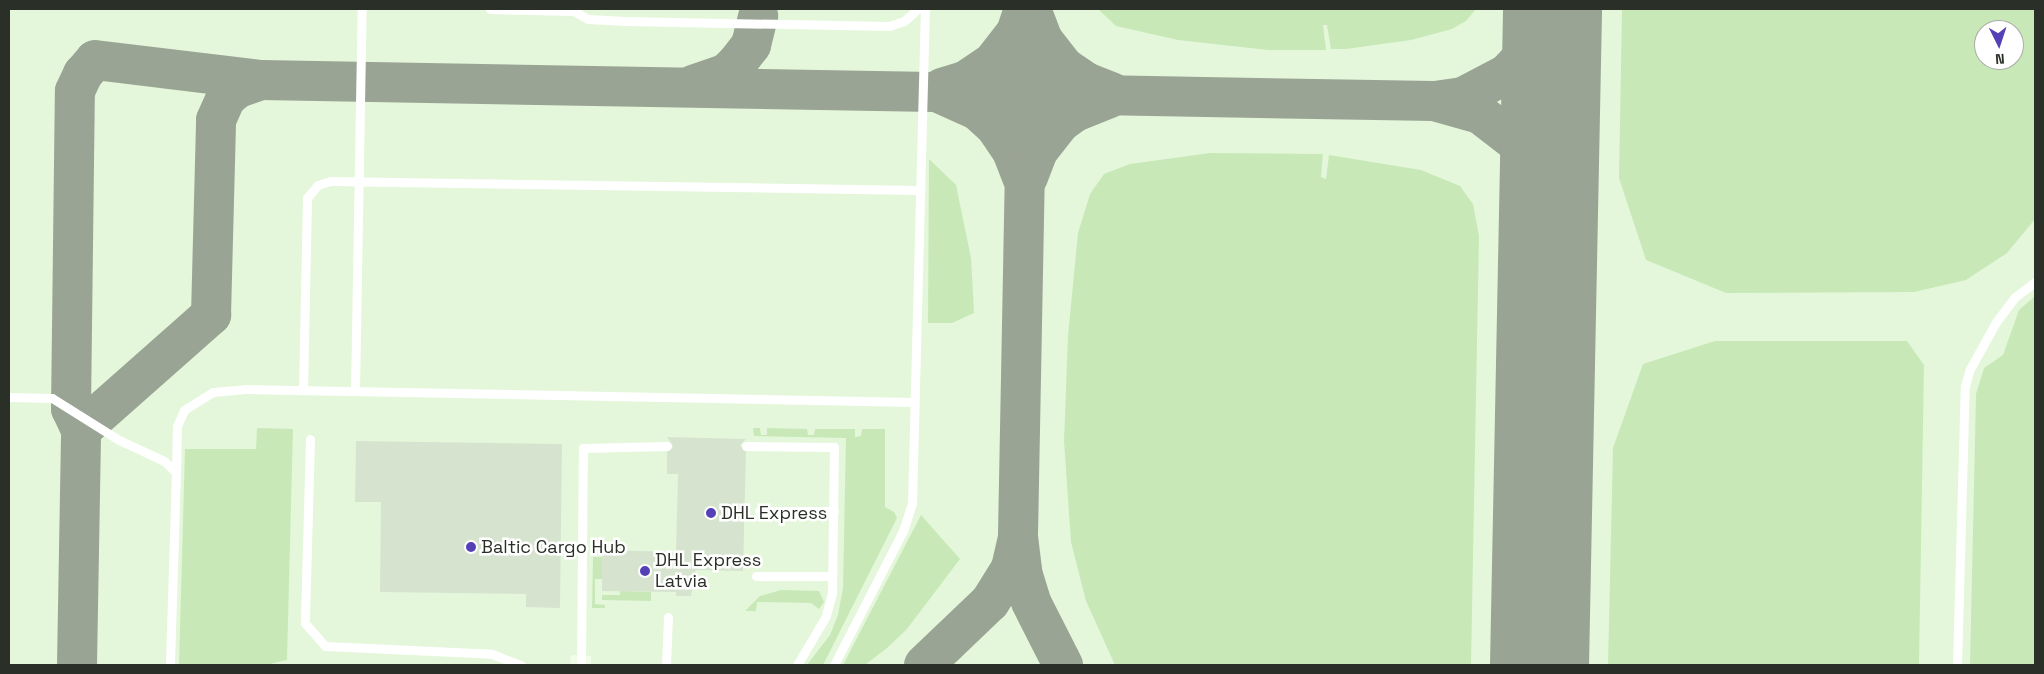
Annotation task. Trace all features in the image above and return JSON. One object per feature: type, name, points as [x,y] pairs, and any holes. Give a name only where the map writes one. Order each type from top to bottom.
[{"type":"lane","points":[[355,391],[362,9]]},
{"type":"lane","points":[[490,9],[574,10],[588,19],[625,21],[889,26],[904,21],[918,9]]},
{"type":"lane","points":[[834,665],[907,519],[912,503],[925,9]]},
{"type":"lane","points":[[303,390],[307,198],[318,184],[330,180],[920,190]]},
{"type":"lane","points":[[1957,665],[1965,386],[1970,369],[1996,322],[2014,297],[2035,282]]},
{"type":"lane","points":[[170,665],[177,426],[184,410],[213,392],[303,390],[914,402]]},
{"type":"lane","points":[[9,397],[52,398],[119,440],[164,461],[176,472]]},
{"type":"lane","points":[[310,439],[305,623],[325,646],[492,654],[521,665]]},
{"type":"lane","points":[[581,665],[583,448],[667,446]]},
{"type":"lane","points":[[746,446],[834,447],[832,576],[826,616],[797,665]]},
{"type":"lane","points":[[759,511],[834,511]]},
{"type":"lane","points":[[756,576],[832,576]]},
{"type":"lane","points":[[666,665],[668,617]]},
{"type":"shaded area","points":[[9,9],[2035,9],[2035,665],[591,665],[591,656],[571,655],[570,665],[9,665]]},
{"type":"green space","points":[[1098,9],[1476,9],[1466,21],[1452,29],[1411,40],[1346,49],[1331,49],[1327,25],[1323,25],[1326,50],[1268,50],[1178,40],[1116,26]]},
{"type":"green space","points":[[1622,9],[2035,9],[2035,219],[2007,253],[1966,280],[1914,292],[1726,293],[1646,260],[1619,178]]},
{"type":"green space","points":[[1210,153],[1323,154],[1321,177],[1326,179],[1329,155],[1421,170],[1460,186],[1473,204],[1479,236],[1471,665],[1115,665],[1086,601],[1071,542],[1064,441],[1068,336],[1078,233],[1090,194],[1104,174],[1130,164]]},
{"type":"green space","points":[[929,159],[956,185],[971,258],[974,313],[952,323],[928,323]]},
{"type":"green space","points":[[2035,296],[2035,665],[1970,665],[1976,394],[1984,368],[2003,355],[2019,310]]},
{"type":"green space","points":[[1715,341],[1907,341],[1924,365],[1919,665],[1608,665],[1613,448],[1643,364]]},
{"type":"green space","points":[[257,428],[293,429],[287,660],[266,665],[179,665],[185,449],[256,449]]},
{"type":"green space","points":[[753,428],[760,428],[761,435],[767,435],[767,428],[807,429],[808,435],[814,435],[815,429],[855,429],[855,437],[861,436],[862,429],[885,429],[885,507],[894,512],[897,518],[823,665],[807,665],[830,635],[838,615],[843,588],[846,438],[754,436]]},
{"type":"green space","points":[[921,515],[960,559],[907,629],[887,648],[865,665],[843,665]]},
{"type":"green space","points":[[593,557],[602,557],[602,579],[595,579],[595,604],[605,605],[605,608],[592,608]]},
{"type":"green space","points":[[781,590],[819,591],[824,602],[819,609],[811,603],[757,602],[756,611],[745,611],[760,596]]},
{"type":"green space","points":[[620,591],[651,592],[651,601],[602,600],[602,595],[620,595]]},
{"type":"building","name":"DHL Express","points":[[667,437],[746,439],[740,445],[746,452],[743,571],[696,570],[691,596],[676,596],[676,592],[602,591],[602,550],[676,552],[678,474],[667,474],[667,452],[673,446]]},
{"type":"building","name":"Baltic Cargo Hub","points":[[356,441],[562,444],[560,608],[526,607],[526,594],[380,592],[381,502],[355,502]]},
{"type":"taxiway","points":[[942,88],[965,81],[993,62],[1016,33],[1024,9]]},
{"type":"taxiway","points":[[1028,9],[1018,537],[1022,572],[1031,602],[1063,665]]},
{"type":"taxiway","points":[[1031,9],[1043,40],[1064,67],[1088,83],[1112,92]]},
{"type":"taxiway","points":[[1435,101],[1463,97],[1507,74],[1533,46],[1547,9]]},
{"type":"taxiway","points":[[693,85],[727,73],[737,63],[751,45],[758,16]]},
{"type":"taxiway","points":[[81,430],[71,409],[75,91],[83,74],[95,60],[261,80]]},
{"type":"taxiway","points":[[77,665],[81,430],[211,315],[216,120],[226,98],[238,88],[261,80],[1434,101],[1480,114],[1519,144],[1540,182],[1548,226]]},
{"type":"taxiway","points":[[941,94],[977,110],[995,126],[1012,151],[1022,177]]},
{"type":"taxiway","points":[[1028,177],[1038,151],[1061,122],[1075,112],[1109,98]]},
{"type":"taxiway","points":[[924,665],[990,602],[1011,568],[1017,541]]},
{"type":"runway","points":[[1539,665],[1552,9]]},
{"type":"place","name":"DHL Express","points":[[711,513]]},
{"type":"place","name":"Baltic Cargo Hub","points":[[471,547]]},
{"type":"place","name":"DHL Express Latvia","points":[[645,571]]}]
